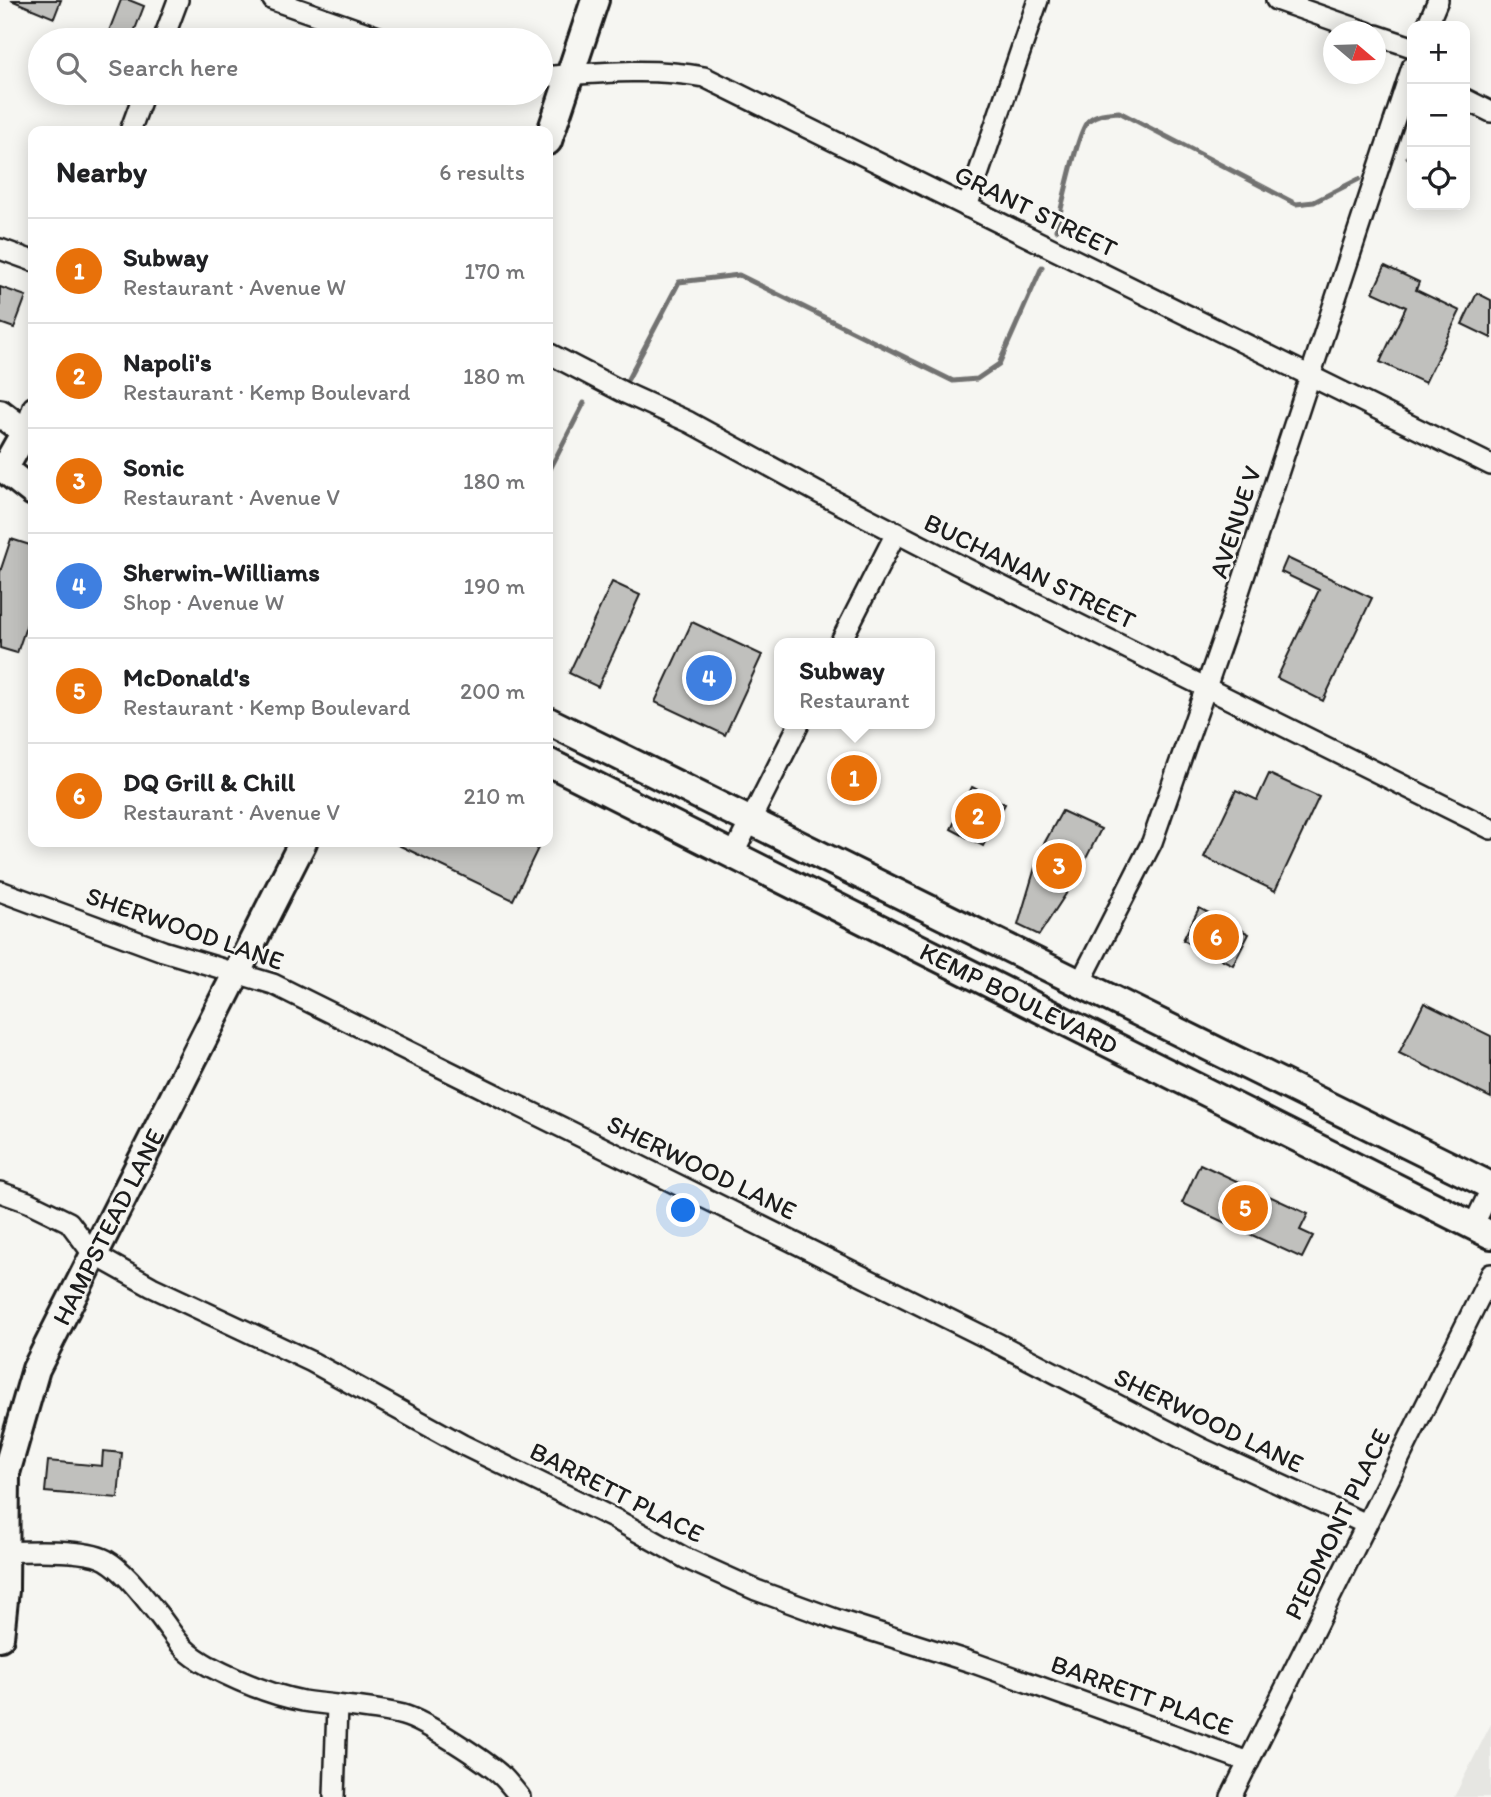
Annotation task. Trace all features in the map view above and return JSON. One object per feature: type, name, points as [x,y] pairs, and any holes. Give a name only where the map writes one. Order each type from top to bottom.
[{"type":"main road","points":[[553,126],[595,0]]},
{"type":"main road","points":[[0,413],[28,434]]},
{"type":"main road","points":[[28,436],[2,468],[28,488]]},
{"type":"main road","name":"KEMP BOULEVARD","points":[[553,723],[1491,1188]]},
{"type":"main road","name":"KEMP BOULEVARD","points":[[553,765],[1482,1230]]},
{"type":"main road","name":"HAMPSTEAD LANE","points":[[0,1637],[5,1590],[3,1552],[6,1473],[36,1369],[300,847]]},
{"type":"main road","points":[[1060,1019],[1080,983]]},
{"type":"street","points":[[168,28],[178,0]]},
{"type":"street","points":[[273,0],[353,28]]},
{"type":"street","points":[[967,207],[1038,0]]},
{"type":"street","points":[[1276,0],[1336,21]]},
{"type":"street","points":[[1429,21],[1438,0]]},
{"type":"street","points":[[1386,38],[1407,45]]},
{"type":"street","name":"GRANT STREET","points":[[553,76],[629,71],[679,72],[704,77],[1491,465]]},
{"type":"street","name":"AVENUE V","points":[[1080,983],[1152,842],[1312,375],[1407,82]]},
{"type":"street","points":[[1470,102],[1491,112]]},
{"type":"street","points":[[132,126],[140,105]]},
{"type":"street","points":[[0,250],[28,259]]},
{"type":"street","name":"BUCHANAN STREET","points":[[553,356],[701,428],[896,533],[1491,830]]},
{"type":"street","points":[[843,638],[896,533]]},
{"type":"street","points":[[733,855],[796,729]]},
{"type":"street","name":"SHERWOOD LANE","points":[[0,891],[163,951],[273,984],[999,1344],[1203,1449],[1366,1524]]},
{"type":"street","points":[[1482,1230],[1491,1188]]},
{"type":"street","name":"BARRETT PLACE","points":[[0,1192],[69,1222],[93,1254],[152,1287],[312,1362],[463,1445],[615,1519],[685,1558],[756,1590],[835,1619],[987,1667],[1249,1762]]},
{"type":"street","name":"PIEDMONT PLACE","points":[[1231,1797],[1491,1274]]},
{"type":"street","points":[[3,1552],[89,1554],[106,1560],[126,1577],[187,1653],[258,1688],[300,1700],[405,1716],[430,1727],[495,1770],[520,1797]]},
{"type":"street","points":[[334,1797],[337,1706]]},
{"type":"shaded area","points":[[1491,1724],[1491,1797],[1454,1797]]},
{"type":"building","points":[[11,0],[61,0],[54,18]]},
{"type":"building","points":[[121,0],[144,6],[136,28],[110,28]]},
{"type":"building","points":[[1385,266],[1419,282],[1416,290],[1460,311],[1425,383],[1380,362],[1406,307],[1373,292]]},
{"type":"building","points":[[0,287],[26,296],[14,328],[0,323]]},
{"type":"building","points":[[1477,293],[1491,300],[1491,338],[1462,324]]},
{"type":"building","points":[[11,539],[28,544],[28,621],[17,653],[0,648],[0,572]]},
{"type":"building","points":[[1287,558],[1372,598],[1323,701],[1277,678],[1319,590],[1281,572]]},
{"type":"building","points":[[612,582],[640,595],[598,687],[569,673]]},
{"type":"building","points":[[692,622],[762,655],[725,735],[655,702]]},
{"type":"building","points":[[845,760],[874,773],[863,797],[833,783]]},
{"type":"building","points":[[1269,774],[1319,797],[1275,891],[1204,857],[1236,790],[1257,800]]},
{"type":"building","points":[[972,787],[1005,804],[983,846],[951,829]]},
{"type":"building","points":[[1062,811],[1101,829],[1075,880],[1039,935],[1018,925],[1040,851]]},
{"type":"building","points":[[402,847],[539,847],[513,900]]},
{"type":"building","points":[[1199,908],[1249,934],[1233,965],[1183,940]]},
{"type":"building","points":[[1424,1003],[1491,1036],[1491,1098],[1399,1053]]},
{"type":"building","points":[[1200,1164],[1308,1214],[1300,1230],[1313,1236],[1302,1258],[1182,1203]]},
{"type":"building","points":[[103,1451],[122,1453],[118,1498],[45,1492],[48,1461],[102,1466]]},
{"type":"waterway","points":[[1056,230],[1074,155],[1084,128],[1091,118],[1106,113],[1119,112],[1296,204],[1314,202],[1359,179]]},
{"type":"waterway","points":[[628,379],[679,282],[739,275],[953,381],[977,379],[999,364],[1042,267]]},
{"type":"waterway","points":[[553,463],[584,403]]},
{"type":"place","name":"Sherwin-Williams","points":[[709,678]]},
{"type":"place","name":"Subway","points":[[854,778]]},
{"type":"place","name":"Napoli's","points":[[978,816]]},
{"type":"place","name":"Sonic","points":[[1059,866]]},
{"type":"place","name":"DQ Grill & Chill","points":[[1216,937]]},
{"type":"place","name":"McDonald's","points":[[1245,1208]]}]
